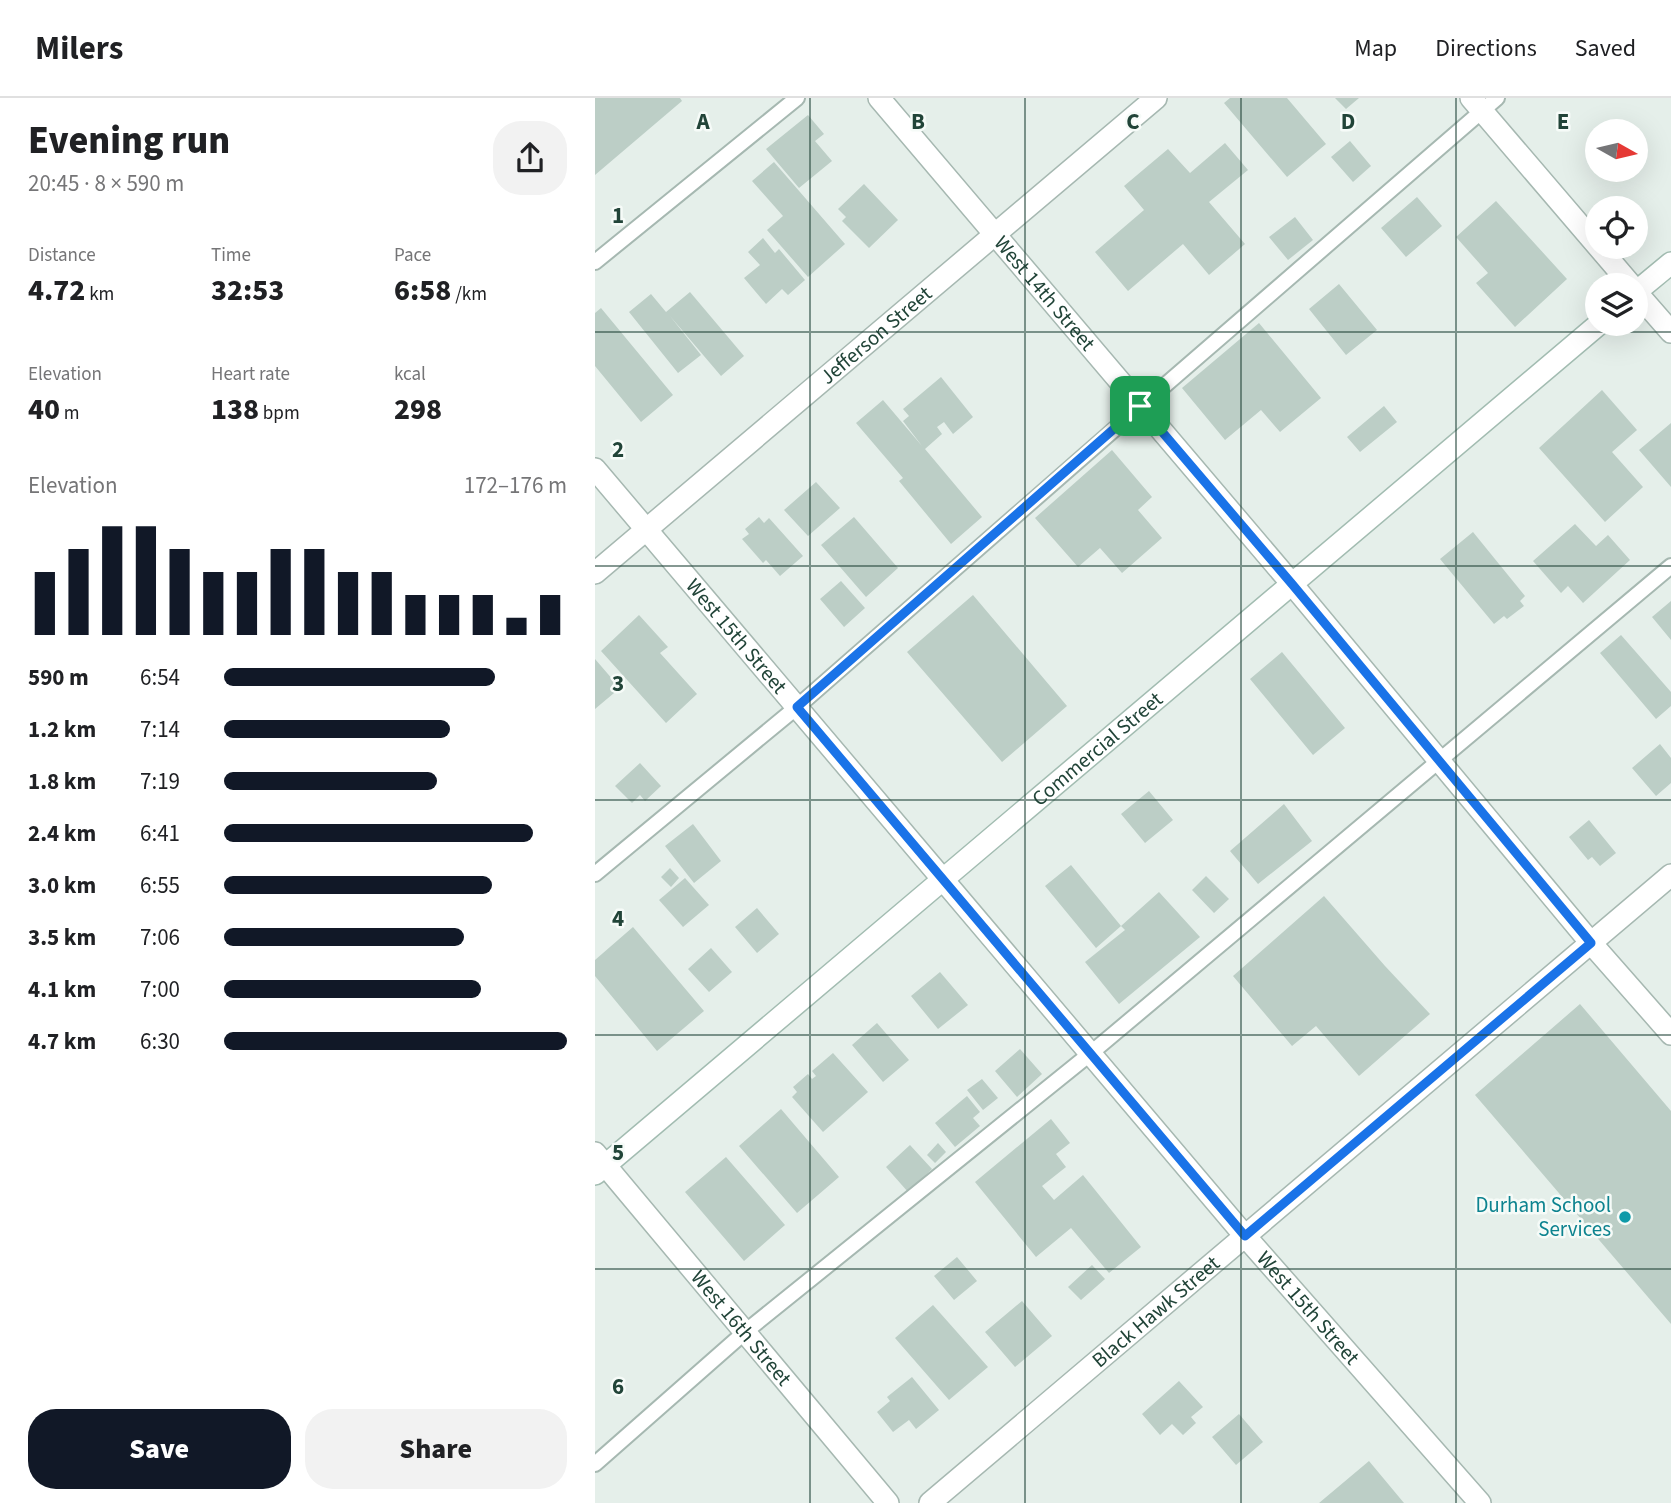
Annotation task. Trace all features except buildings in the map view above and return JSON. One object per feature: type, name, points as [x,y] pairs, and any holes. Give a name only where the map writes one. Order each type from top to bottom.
[{"type":"street","name":"West 14th Street","points":[[879,98],[1292,584],[1591,943],[1671,1034]]},
{"type":"street","name":"Jefferson Street","points":[[595,573],[1156,98]]},
{"type":"street","points":[[1483,102],[1621,273]]},
{"type":"street","points":[[1648,282],[1671,263]]},
{"type":"street","points":[[1648,306],[1671,332]]},
{"type":"street","name":"Commercial Street","points":[[598,1164],[943,879],[1585,336]]},
{"type":"street","name":"West 15th Street","points":[[595,469],[1245,1236],[1480,1503]]},
{"type":"street","name":"Black Hawk Street","points":[[930,1503],[1671,875]]},
{"type":"street","name":"West 16th Street","points":[[598,1164],[745,1332],[888,1503]]},
{"type":"lane","points":[[595,262],[797,98]]},
{"type":"lane","points":[[595,874],[797,707],[1483,102]]},
{"type":"lane","points":[[595,1464],[745,1332],[1091,1053],[1671,566]]},
{"type":"place","name":"Durham School Services","points":[[1625,1217]]},
{"type":"route","points":[[1140,406],[1591,943],[1245,1236],[797,707],[1140,406]]}]
